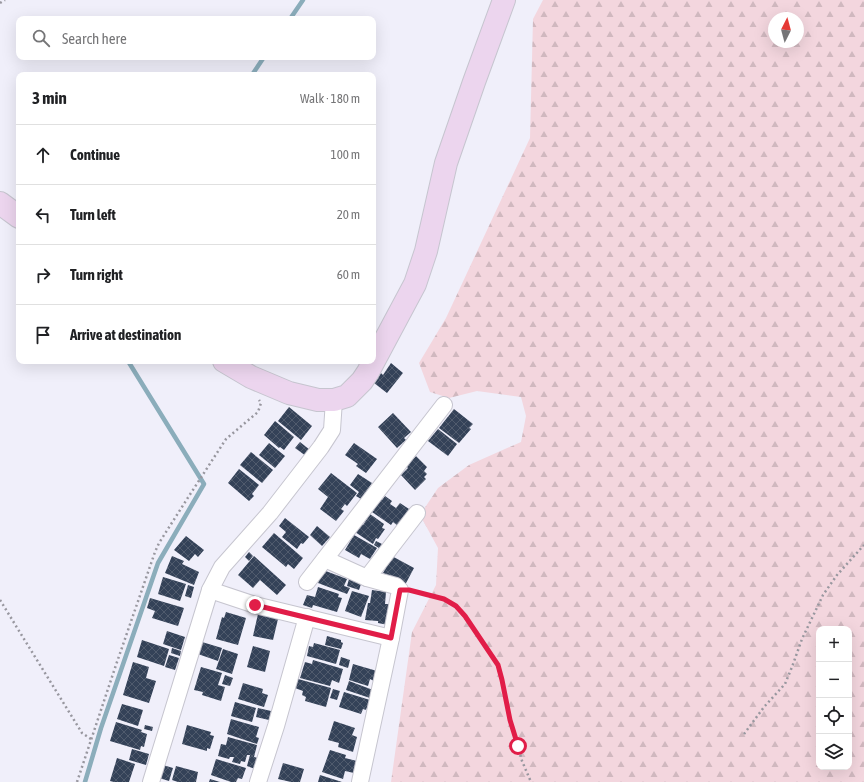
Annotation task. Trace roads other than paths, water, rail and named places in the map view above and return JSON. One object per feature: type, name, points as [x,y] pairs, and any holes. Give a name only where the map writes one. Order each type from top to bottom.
[{"type":"street","points":[[376,357],[415,284],[426,251],[446,163],[504,0]]},
{"type":"street","points":[[0,203],[16,215]]},
{"type":"street","points":[[229,364],[251,377],[289,393],[318,400],[334,400],[346,396],[362,381],[372,364]]},
{"type":"street","points":[[151,782],[210,590],[222,567],[270,513],[321,447],[332,430],[334,400]]},
{"type":"street","points":[[307,582],[444,405]]},
{"type":"street","points":[[367,578],[417,513]]},
{"type":"street","points":[[325,559],[367,578],[396,586],[400,590],[360,782]]},
{"type":"street","points":[[210,590],[255,605],[391,638]]},
{"type":"street","points":[[258,782],[276,726],[307,617]]},
{"type":"waterway","points":[[292,16],[303,0]]},
{"type":"waterway","points":[[254,72],[262,60]]},
{"type":"waterway","points":[[85,782],[101,728],[158,563],[204,484],[130,364]]}]
